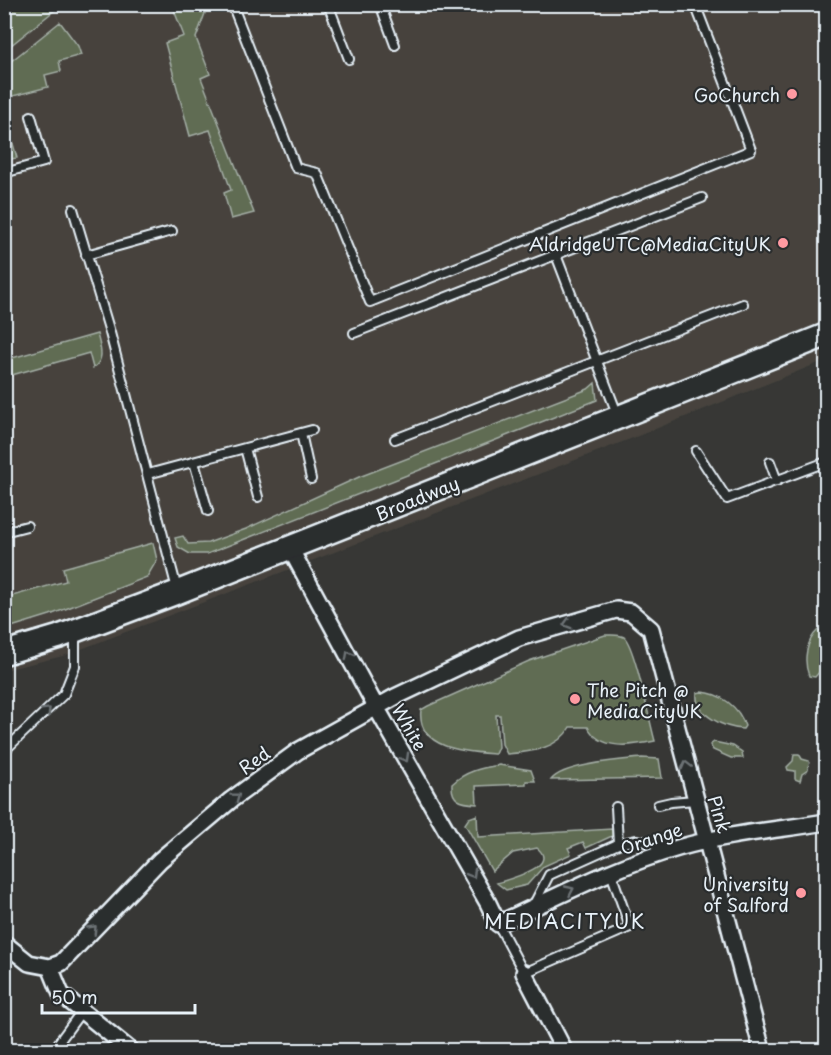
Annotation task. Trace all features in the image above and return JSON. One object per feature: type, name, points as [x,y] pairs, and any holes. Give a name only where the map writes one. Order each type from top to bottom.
[{"type":"street","name":"Broadway","points":[[4,653],[178,592],[826,335]]},
{"type":"street","name":"White","points":[[290,548],[498,924]]},
{"type":"street","name":"Red","points":[[50,967],[61,963],[160,860],[231,800],[298,751],[376,707],[519,638],[616,610]]},
{"type":"street","name":"Pink","points":[[616,610],[631,612],[651,629],[762,1050]]},
{"type":"street","name":"Orange","points":[[498,924],[611,873],[677,848],[826,822]]},
{"type":"street","points":[[4,943],[29,963],[50,967],[61,994],[130,1050]]},
{"type":"street","points":[[524,973],[564,1050]]},
{"type":"lane","points":[[232,4],[296,168],[317,173],[370,302],[751,150],[695,4]]},
{"type":"lane","points":[[328,4],[349,59]]},
{"type":"lane","points":[[380,4],[395,45]]},
{"type":"lane","points":[[4,173],[44,162],[31,116]]},
{"type":"lane","points":[[354,333],[702,198]]},
{"type":"lane","points":[[73,209],[109,329],[178,592]]},
{"type":"lane","points":[[86,255],[172,231]]},
{"type":"lane","points":[[556,255],[618,417]]},
{"type":"lane","points":[[395,439],[743,304]]},
{"type":"lane","points":[[148,474],[312,430]]},
{"type":"lane","points":[[301,433],[311,479]]},
{"type":"lane","points":[[245,448],[258,497]]},
{"type":"lane","points":[[696,451],[727,500],[826,462]]},
{"type":"lane","points":[[194,462],[207,511]]},
{"type":"lane","points":[[770,462],[777,481]]},
{"type":"lane","points":[[4,532],[27,526]]},
{"type":"lane","points":[[4,751],[64,694],[75,666],[75,630]]},
{"type":"lane","points":[[658,805],[695,800]]},
{"type":"lane","points":[[616,807],[618,844]]},
{"type":"lane","points":[[532,908],[549,875],[618,844],[636,840],[677,848]]},
{"type":"lane","points":[[498,924],[524,973],[630,927],[611,873]]},
{"type":"lane","points":[[59,1042],[81,1012]]},
{"type":"shaded area","points":[[43,4],[826,5],[826,360],[638,436],[63,656],[5,670],[5,35]]},
{"type":"green space","points":[[4,5],[50,5],[55,10],[5,50]]},
{"type":"green space","points":[[172,5],[208,5],[196,38],[210,74],[201,78],[254,213],[231,219],[224,193],[231,190],[210,130],[190,136],[165,43],[184,36]]},
{"type":"green space","points":[[60,22],[78,46],[81,55],[59,61],[61,71],[45,75],[48,87],[5,98],[5,66]]},
{"type":"green space","points":[[4,112],[17,158],[11,159],[7,145],[5,146]]},
{"type":"green space","points":[[97,334],[101,357],[93,368],[89,353],[5,377],[5,360]]},
{"type":"green space","points":[[595,383],[597,400],[207,554],[190,554],[178,547],[175,538],[183,536],[188,544],[208,543],[246,529],[359,477],[588,389]]},
{"type":"green space","points":[[153,543],[157,560],[147,577],[50,615],[5,629],[5,598],[66,581],[63,568]]},
{"type":"green space","points":[[818,630],[824,632],[826,649],[822,668],[815,677],[809,676],[806,658],[808,645]]},
{"type":"green space","points":[[605,635],[622,636],[628,643],[655,741],[617,745],[600,740],[588,727],[570,727],[551,745],[507,754],[502,744],[500,715],[496,715],[498,747],[495,754],[459,750],[446,746],[435,741],[427,733],[422,723],[421,710],[428,706],[529,661]]},
{"type":"green space","points":[[697,693],[722,698],[734,707],[745,726],[743,729],[720,723],[705,714],[697,701]]},
{"type":"green space","points":[[714,742],[733,746],[742,752],[743,758],[731,758],[713,750],[710,745]]},
{"type":"green space","points":[[794,754],[799,754],[802,759],[809,761],[808,770],[802,774],[800,781],[795,779],[795,771],[788,770],[787,767],[793,761]]},
{"type":"green space","points":[[642,758],[659,759],[662,778],[551,780],[567,770]]},
{"type":"green space","points":[[499,765],[531,770],[535,781],[526,781],[526,784],[476,786],[477,804],[462,802],[455,798],[452,784],[457,780],[474,771]]},
{"type":"green space","points":[[477,815],[478,837],[612,829],[612,836],[586,848],[583,842],[568,848],[571,854],[544,866],[527,885],[506,890],[497,883],[530,871],[542,861],[542,855],[537,848],[513,853],[492,871],[465,824],[469,818]]},
{"type":"place","name":"GoChurch","points":[[792,94]]},
{"type":"place","name":"AldridgeUTC@MediaCityUK","points":[[783,243]]},
{"type":"place","name":"The Pitch @ MediaCityUK","points":[[575,699]]},
{"type":"place","name":"University of Salford","points":[[801,893]]},
{"type":"district","name":"MEDIACITYUK","points":[[565,921]]}]
